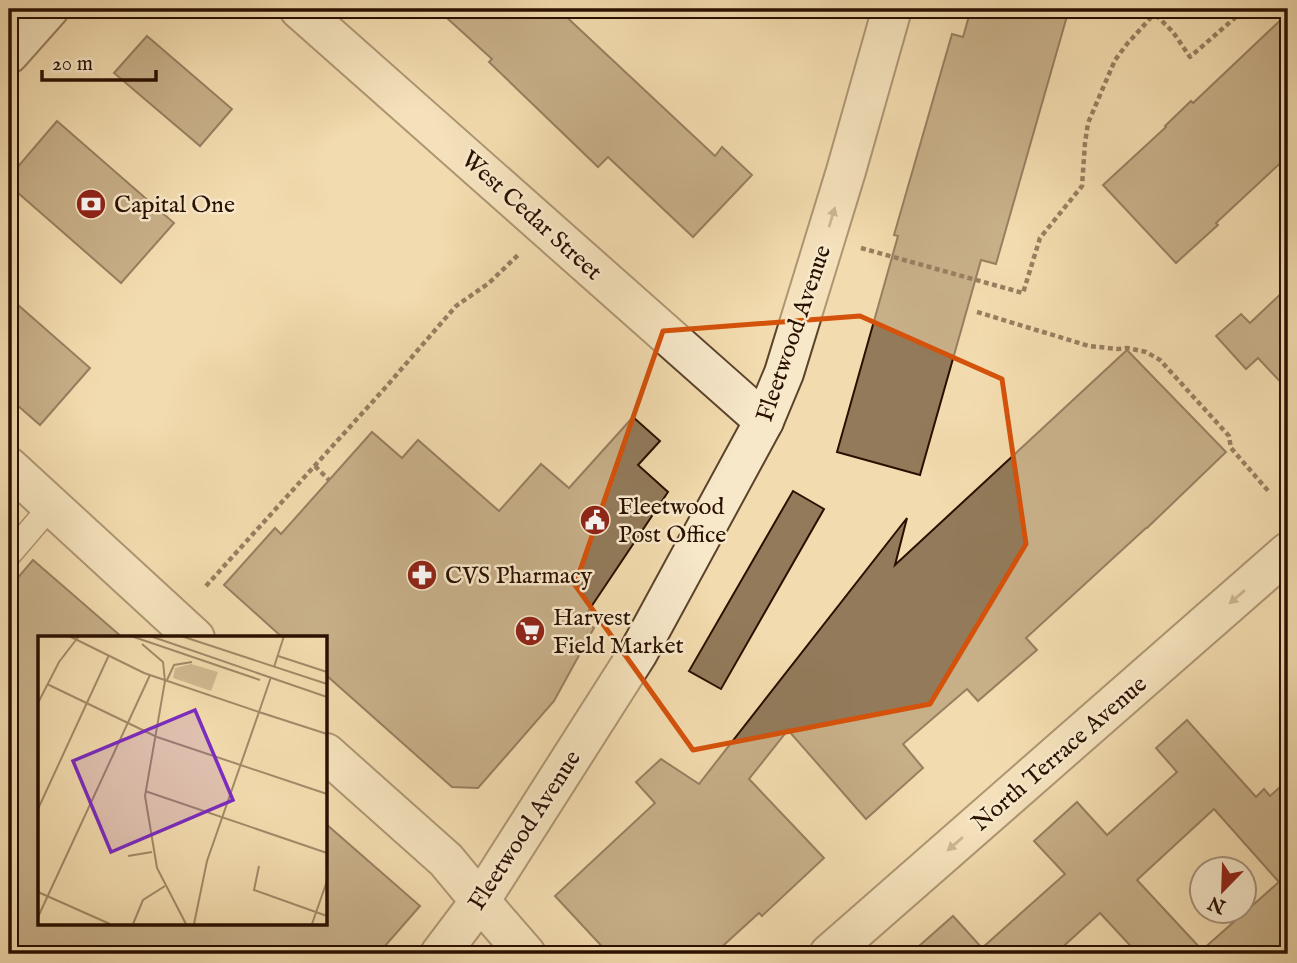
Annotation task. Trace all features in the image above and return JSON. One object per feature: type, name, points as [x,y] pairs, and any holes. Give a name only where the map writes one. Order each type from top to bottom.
[{"type":"street","points":[[9,54],[49,9]]},
{"type":"street","name":"West Cedar Street","points":[[299,9],[764,421]]},
{"type":"street","name":"Fleetwood Avenue","points":[[440,954],[480,901],[638,653],[764,421],[792,348],[892,9]]},
{"type":"street","points":[[9,467],[193,636]]},
{"type":"street","name":"North Terrace Avenue","points":[[829,954],[1288,552]]},
{"type":"street","points":[[327,754],[446,860],[526,954]]},
{"type":"lane","points":[[9,555],[51,506]]},
{"type":"path","points":[[857,247],[1023,293],[1040,238],[1082,186],[1088,123],[1115,60],[1127,44],[1153,11],[1190,57],[1245,9]]},
{"type":"path","points":[[206,586],[456,306],[488,283],[521,252]]},
{"type":"path","points":[[977,313],[1089,346],[1146,352],[1160,360],[1229,436],[1231,448],[1270,493]]},
{"type":"path","points":[[315,466],[329,480]]},
{"type":"highlighted area","points":[[860,316],[1002,379],[1026,544],[930,704],[693,750],[575,585],[663,331]]},
{"type":"building","points":[[437,9],[558,9],[715,156],[722,147],[752,175],[693,237],[608,157],[598,167],[489,62],[492,59]]},
{"type":"building","points":[[971,9],[1069,9],[996,264],[981,260],[920,475],[837,452],[898,236],[894,235],[952,34],[963,37]]},
{"type":"building","points":[[1288,13],[1288,156],[1176,263],[1103,185]]},
{"type":"building","points":[[147,36],[232,109],[200,146],[114,73]]},
{"type":"building","name":"Capital One","points":[[57,121],[174,223],[121,283],[9,185],[9,177]]},
{"type":"building","points":[[1288,287],[1288,390],[1258,358],[1246,369],[1216,336],[1241,314],[1250,323]]},
{"type":"building","points":[[9,297],[90,368],[40,425],[9,398]]},
{"type":"building","points":[[1127,350],[1226,452],[1026,638],[1037,650],[978,701],[967,689],[903,744],[923,768],[866,819],[788,730],[749,779],[824,858],[762,916],[759,913],[714,954],[609,954],[555,896],[655,803],[636,782],[661,759],[699,784],[907,518],[895,565]]},
{"type":"building","points":[[633,417],[660,441],[638,465],[668,492],[583,619],[594,628],[554,701],[478,788],[452,787],[327,676],[327,636],[281,636],[224,585],[275,528],[281,534],[372,432],[402,458],[418,440],[499,511],[541,464],[569,488]]},
{"type":"building","points":[[793,491],[824,509],[721,689],[689,671]]},
{"type":"building","points":[[33,560],[121,636],[38,636],[38,925],[327,925],[327,825],[420,906],[378,954],[9,954],[9,588]]},
{"type":"building","points":[[1187,720],[1256,797],[1264,789],[1270,796],[1288,780],[1288,954],[1138,954],[1100,913],[1055,954],[910,954],[953,916],[982,948],[1065,874],[1034,841],[1077,802],[1107,835],[1177,772],[1156,748]]},
{"type":"place","name":"Capital One","points":[[91,204]]},
{"type":"place","name":"Fleetwood Post Office","points":[[595,520]]},
{"type":"place","name":"CVS Pharmacy","points":[[422,575]]},
{"type":"place","name":"Harvest Field Market","points":[[530,631]]}]
